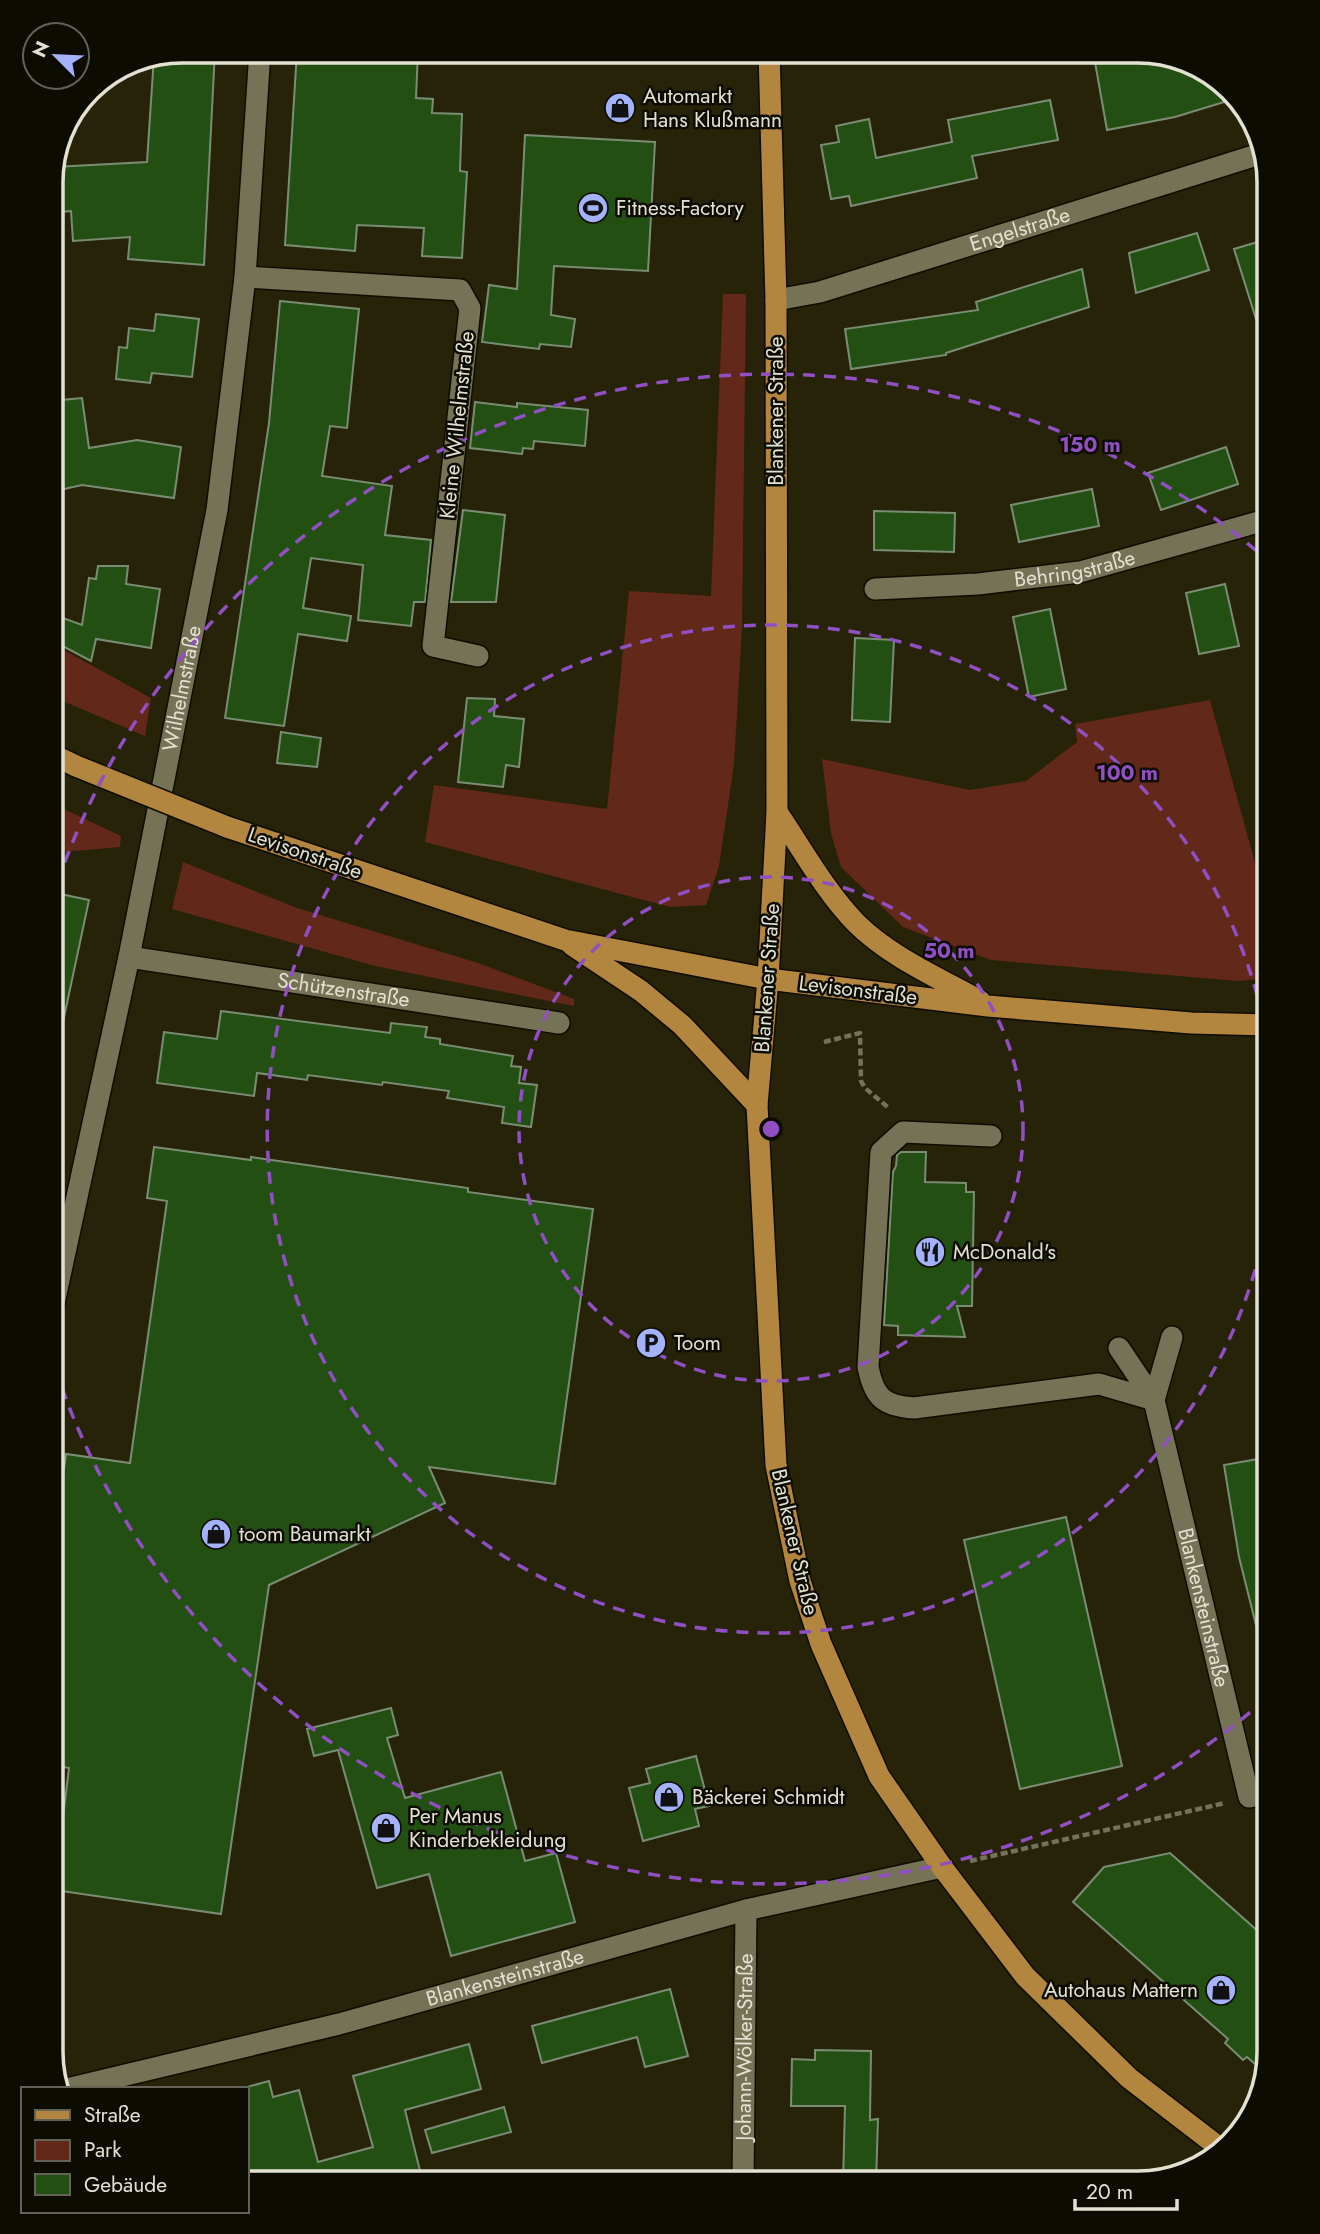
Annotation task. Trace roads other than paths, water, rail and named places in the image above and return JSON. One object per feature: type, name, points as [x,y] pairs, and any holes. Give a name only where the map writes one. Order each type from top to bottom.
[{"type":"main road","name":"Blankener Straße","points":[[769,63],[776,300],[777,812],[768,979],[757,1105],[776,1465],[800,1581],[821,1644],[879,1776],[942,1867],[1025,1976],[1129,2078],[1214,2143]]},
{"type":"main road","name":"Levisonstraße","points":[[63,760],[227,827],[565,940],[768,979],[988,1006],[1191,1023],[1257,1025]]},
{"type":"main road","name":"Levisonstraße","points":[[777,812],[828,888],[856,923],[889,949],[988,1006]]},
{"type":"main road","name":"Levisonstraße","points":[[565,940],[641,991],[682,1025],[757,1105]]},
{"type":"street","name":"Wilhelmstraße","points":[[63,1262],[129,957],[217,510],[245,277],[259,63]]},
{"type":"street","name":"Engelstraße","points":[[776,300],[820,292],[1254,156]]},
{"type":"street","name":"Kleine Wilhelmstraße","points":[[245,277],[460,290],[470,307],[433,646],[478,656]]},
{"type":"street","name":"Behringstraße","points":[[875,589],[978,584],[1080,572],[1257,523]]},
{"type":"street","name":"Schützenstraße","points":[[129,957],[559,1023]]},
{"type":"street","points":[[991,1136],[903,1132],[881,1152],[868,1367],[872,1388],[884,1401],[898,1407],[914,1408],[1099,1384],[1154,1400]]},
{"type":"street","points":[[1154,1400],[1172,1337]]},
{"type":"street","points":[[1119,1348],[1154,1400]]},
{"type":"street","name":"Blankensteinstraße","points":[[1154,1400],[1257,1787]]},
{"type":"street","name":"Blankensteinstraße","points":[[75,2087],[339,2024],[746,1910],[942,1867]]},
{"type":"street","name":"Johann-Wölker-Straße","points":[[743,2171],[746,1910]]},
{"type":"place","name":"Automarkt Hans Klußmann","points":[[620,108]]},
{"type":"place","name":"Fitness-Factory","points":[[593,208]]},
{"type":"place","name":"McDonald's","points":[[930,1252]]},
{"type":"place","name":"Toom","points":[[651,1343]]},
{"type":"place","name":"toom Baumarkt","points":[[216,1534]]},
{"type":"place","name":"Bäckerei Schmidt","points":[[669,1797]]},
{"type":"place","name":"Per Manus Kinderbekleidung","points":[[386,1828]]},
{"type":"place","name":"Autohaus Mattern","points":[[1221,1990]]}]
